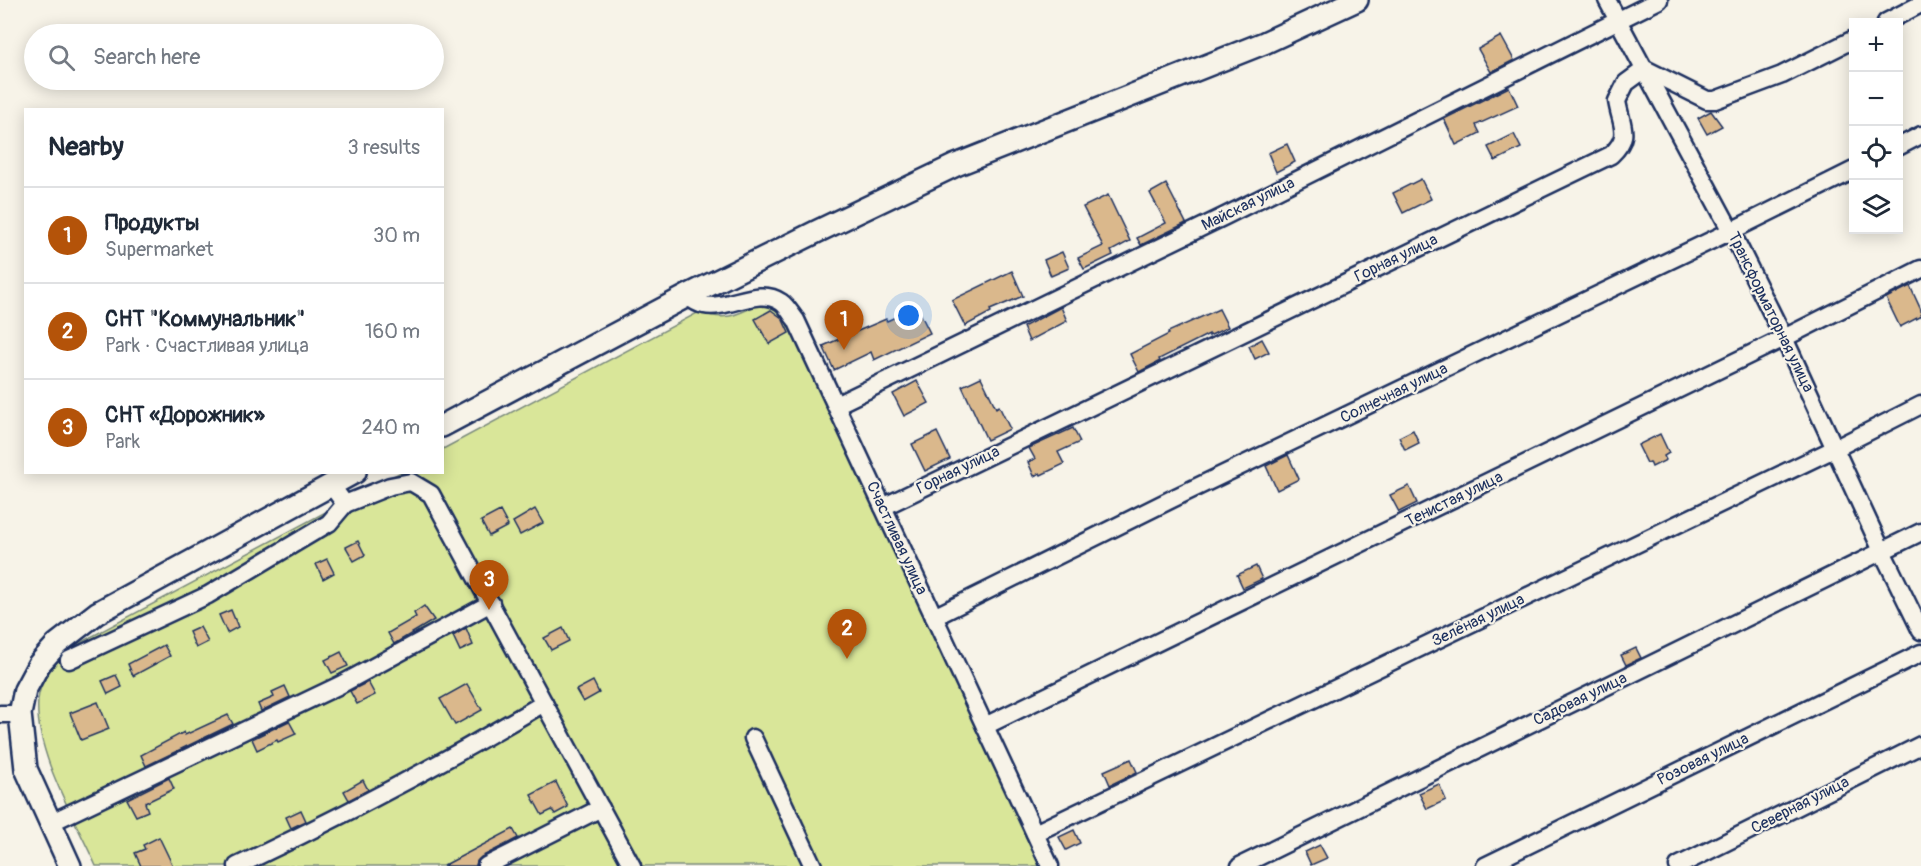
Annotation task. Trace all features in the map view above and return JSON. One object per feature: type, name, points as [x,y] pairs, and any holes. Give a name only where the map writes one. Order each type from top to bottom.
[{"type":"main road","points":[[444,425],[687,296],[956,165],[1264,43],[1357,0]]},
{"type":"main road","points":[[70,866],[26,769],[10,714],[39,664],[57,644],[97,613],[351,474]]},
{"type":"street","name":"Трансформаторная улица","points":[[1607,0],[1731,231],[1784,338],[1921,631]]},
{"type":"street","name":"Майская улица","points":[[836,405],[1226,216],[1659,0]]},
{"type":"street","points":[[1894,18],[1921,4]]},
{"type":"street","points":[[1645,69],[1707,100],[1714,100],[1782,75],[1849,42]]},
{"type":"street","name":"Горная улица","points":[[883,507],[1611,155],[1623,139],[1624,129],[1617,101],[1626,83],[1645,69]]},
{"type":"street","points":[[1903,145],[1921,135]]},
{"type":"street","name":"Солнечная улица","points":[[934,617],[1849,172]]},
{"type":"street","name":"Тенистая улица","points":[[985,726],[1784,338],[1921,269]]},
{"type":"street","name":"Счастливая улица","points":[[687,296],[701,305],[715,306],[761,296],[774,298],[783,303],[796,320],[1050,866]]},
{"type":"street","name":"Зелёная улица","points":[[1035,833],[1921,405]]},
{"type":"street","points":[[69,660],[208,595],[328,523],[345,504],[390,486],[411,482],[431,494],[632,866]]},
{"type":"street","points":[[331,485],[345,504]]},
{"type":"street","name":"Садовая улица","points":[[1240,866],[1921,532]]},
{"type":"street","points":[[50,823],[340,685],[491,603]]},
{"type":"street","name":"Розовая улица","points":[[1496,864],[1921,653]]},
{"type":"street","points":[[237,866],[298,838],[500,730],[544,703]]},
{"type":"street","points":[[753,738],[813,866]]},
{"type":"street","name":"Северная улица","points":[[1678,866],[1921,745]]},
{"type":"street","points":[[486,866],[601,808]]},
{"type":"green space","points":[[761,303],[776,303],[792,325],[1050,866],[96,866],[67,807],[49,763],[38,720],[41,686],[68,649],[397,474],[444,474],[444,448],[699,312],[724,317],[745,311]]},
{"type":"building","points":[[1501,36],[1514,60],[1491,72],[1478,49]]},
{"type":"building","points":[[1509,87],[1518,106],[1476,125],[1480,133],[1456,145],[1444,119]]},
{"type":"building","points":[[1711,111],[1722,126],[1707,134],[1698,118]]},
{"type":"building","points":[[1514,134],[1521,148],[1495,161],[1488,147]]},
{"type":"building","points":[[1287,144],[1295,162],[1276,172],[1268,153]]},
{"type":"building","points":[[1421,179],[1431,199],[1403,213],[1393,193]]},
{"type":"building","points":[[1166,184],[1186,223],[1141,245],[1137,238],[1166,223],[1150,193]]},
{"type":"building","points":[[1108,195],[1130,241],[1111,251],[1113,255],[1084,269],[1078,258],[1103,246],[1083,207]]},
{"type":"building","points":[[1062,252],[1069,268],[1051,276],[1044,260]]},
{"type":"building","points":[[1012,271],[1023,296],[990,310],[991,312],[965,326],[952,300]]},
{"type":"building","points":[[1910,286],[1921,310],[1921,316],[1900,327],[1886,298]]},
{"type":"building","points":[[917,307],[930,333],[874,360],[871,352],[834,370],[823,346]]},
{"type":"building","points":[[1061,307],[1067,321],[1029,341],[1023,327]]},
{"type":"building","points":[[1219,309],[1228,327],[1159,359],[1160,361],[1139,372],[1130,354],[1169,334],[1168,332]]},
{"type":"building","points":[[771,310],[782,318],[789,333],[769,344],[755,319]]},
{"type":"building","points":[[1262,339],[1269,352],[1255,359],[1249,346]]},
{"type":"building","points":[[981,377],[996,408],[999,406],[1010,429],[987,440],[962,386]]},
{"type":"building","points":[[917,381],[929,403],[904,416],[893,394]]},
{"type":"building","points":[[1073,428],[1080,442],[1058,452],[1064,464],[1034,476],[1028,462],[1035,459],[1029,448]]},
{"type":"building","points":[[1413,430],[1419,443],[1405,450],[1399,437]]},
{"type":"building","points":[[937,432],[950,459],[925,471],[912,444]]},
{"type":"building","points":[[1660,434],[1669,453],[1664,456],[1666,460],[1652,467],[1650,462],[1647,463],[1638,445]]},
{"type":"building","points":[[1288,455],[1299,479],[1277,490],[1266,466]]},
{"type":"building","points":[[1409,486],[1417,503],[1399,512],[1390,495]]},
{"type":"building","points":[[535,509],[543,523],[520,535],[513,522]]},
{"type":"building","points":[[500,511],[508,526],[489,536],[481,521]]},
{"type":"building","points":[[358,541],[365,555],[354,561],[346,547]]},
{"type":"building","points":[[327,559],[334,573],[323,579],[316,564]]},
{"type":"building","points":[[1256,566],[1262,579],[1243,588],[1237,575]]},
{"type":"building","points":[[424,606],[434,620],[394,644],[388,633],[416,617],[414,613]]},
{"type":"building","points":[[231,610],[238,627],[227,633],[219,615]]},
{"type":"building","points":[[200,627],[208,642],[196,648],[189,632]]},
{"type":"building","points":[[466,628],[473,645],[460,651],[453,636]]},
{"type":"building","points":[[563,628],[569,641],[551,650],[544,638]]},
{"type":"building","points":[[164,645],[170,656],[133,676],[128,664]]},
{"type":"building","points":[[1636,648],[1641,658],[1626,665],[1621,655]]},
{"type":"building","points":[[341,652],[348,666],[332,673],[325,660]]},
{"type":"building","points":[[116,675],[122,687],[108,694],[102,681]]},
{"type":"building","points":[[593,681],[599,693],[583,702],[576,690]]},
{"type":"building","points":[[368,682],[375,695],[357,704],[350,691]]},
{"type":"building","points":[[467,684],[482,710],[455,725],[440,699]]},
{"type":"building","points":[[285,686],[290,697],[261,711],[258,704],[274,697],[272,692]]},
{"type":"building","points":[[98,702],[109,729],[81,740],[70,713]]},
{"type":"building","points":[[228,715],[233,724],[146,766],[141,755],[184,732],[185,735]]},
{"type":"building","points":[[289,721],[296,734],[257,750],[252,739]]},
{"type":"building","points":[[1131,759],[1137,772],[1110,785],[1104,771]]},
{"type":"building","points":[[169,778],[174,789],[145,803],[148,811],[136,816],[127,799]]},
{"type":"building","points":[[363,780],[368,790],[349,800],[344,791]]},
{"type":"building","points":[[556,782],[568,807],[555,814],[552,810],[542,815],[531,795]]},
{"type":"building","points":[[1439,784],[1446,800],[1427,809],[1419,793]]},
{"type":"building","points":[[301,810],[306,821],[291,828],[286,817]]},
{"type":"building","points":[[513,829],[518,838],[481,857],[476,866],[443,866]]},
{"type":"building","points":[[1074,830],[1080,843],[1066,850],[1059,837]]},
{"type":"building","points":[[159,837],[173,866],[141,866],[135,853],[145,849],[143,845]]},
{"type":"building","points":[[1320,845],[1327,858],[1311,865],[1305,852]]},
{"type":"place","name":"Продукты","points":[[844,350]]},
{"type":"place","name":"СНТ «Дорожник»","points":[[489,610]]},
{"type":"place","name":"СНТ \"Коммунальник\"","points":[[847,659]]}]
